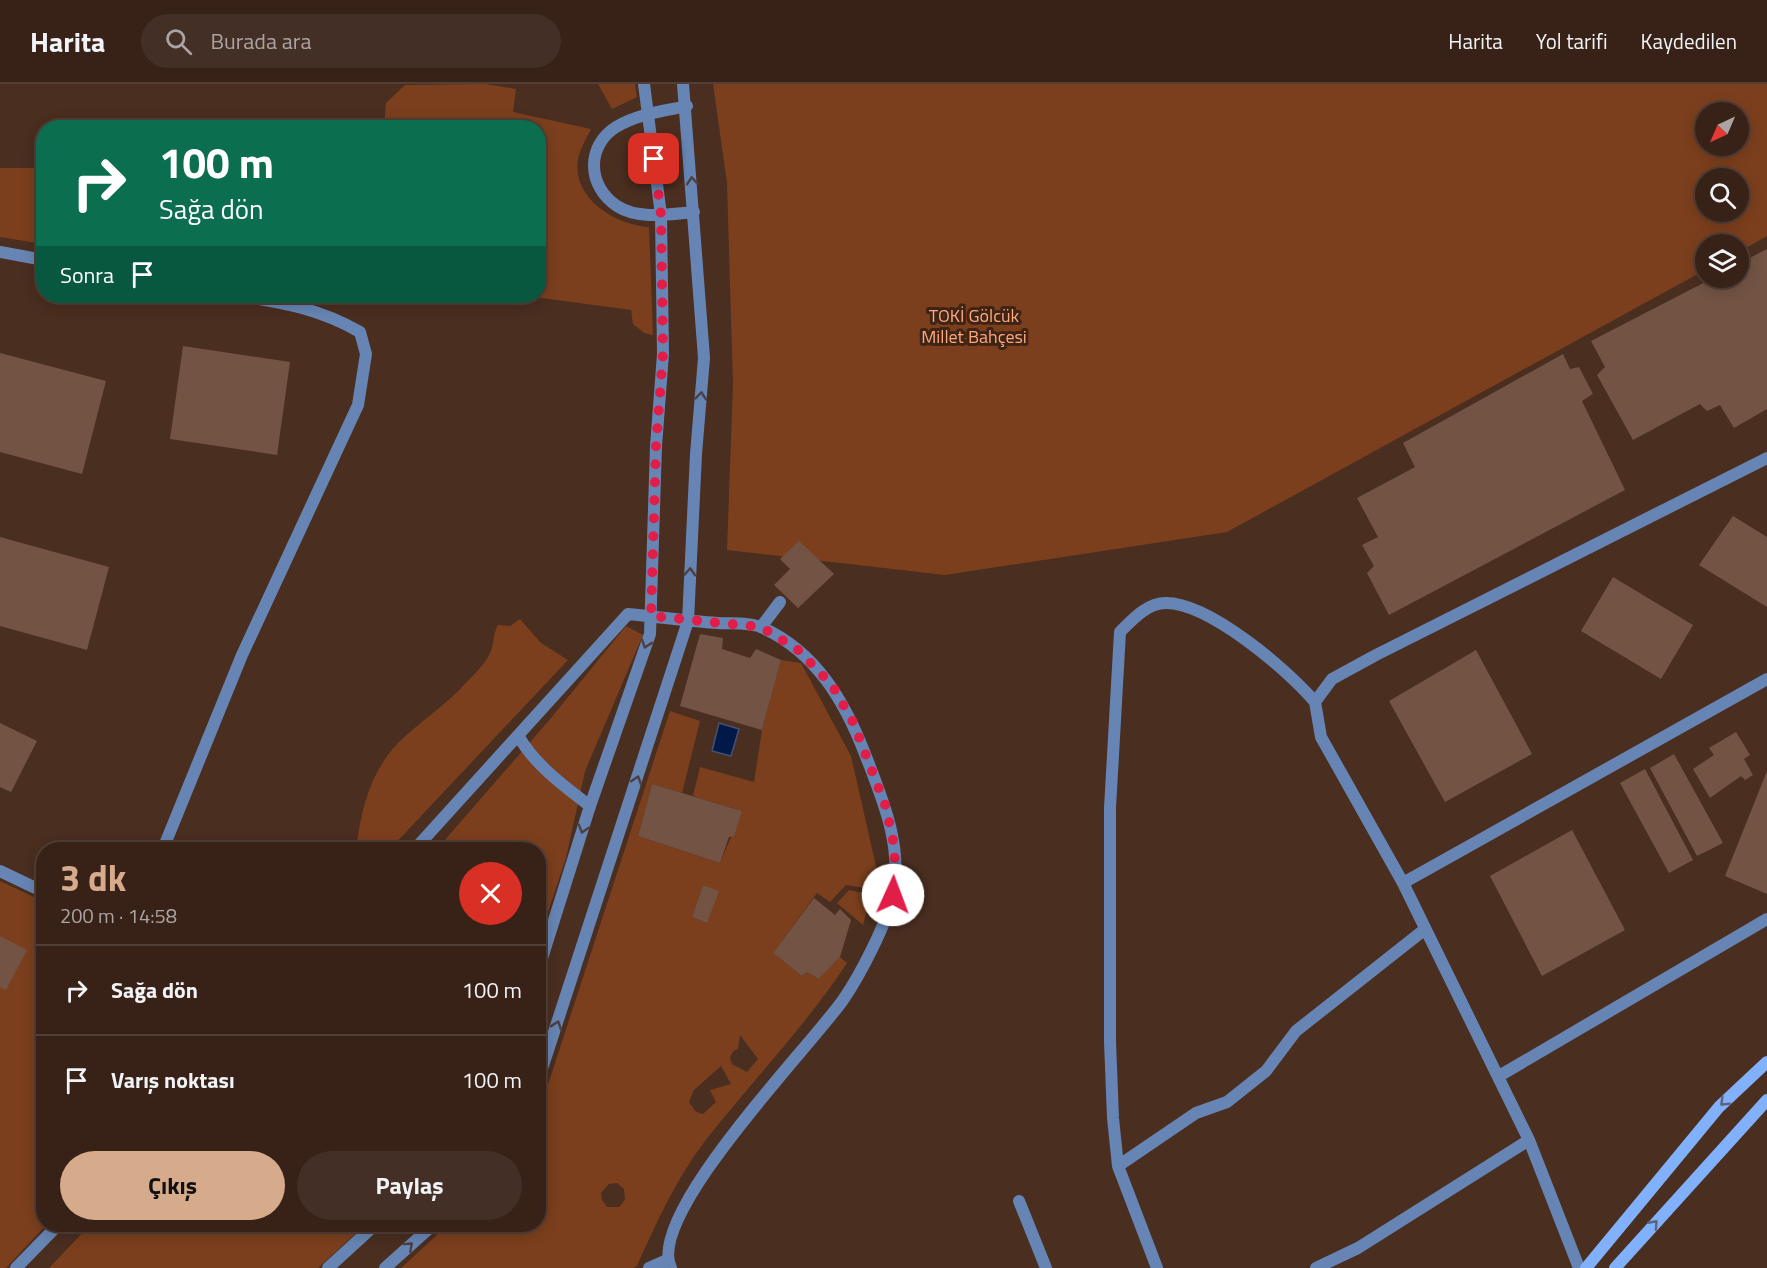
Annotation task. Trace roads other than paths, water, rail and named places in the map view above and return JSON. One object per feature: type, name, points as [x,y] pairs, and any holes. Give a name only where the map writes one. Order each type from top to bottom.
[{"type":"main road","points":[[1586,1268],[1719,1107],[1767,1062]]},
{"type":"main road","points":[[1615,1268],[1767,1100]]},
{"type":"street","points":[[546,946],[590,806],[650,633],[656,446],[663,354],[661,215],[644,84]]},
{"type":"street","points":[[546,1056],[688,621],[696,454],[704,358],[684,84]]},
{"type":"street","points":[[687,106],[648,114],[616,127],[597,145],[591,166],[600,190],[618,207],[661,215],[694,212]]},
{"type":"street","points":[[0,252],[36,259]]},
{"type":"street","points":[[167,842],[242,655],[358,405],[366,354],[360,332],[342,321],[309,308],[281,303]]},
{"type":"street","points":[[1315,702],[1332,679],[1349,669],[1767,458]]},
{"type":"street","points":[[761,627],[780,602]]},
{"type":"street","points":[[1157,1268],[1118,1166],[1113,1118],[1110,1042],[1110,808],[1120,632],[1142,611],[1164,603],[1191,606],[1267,657],[1297,681],[1315,702],[1321,738],[1403,883],[1424,930],[1499,1076],[1529,1140],[1579,1268]]},
{"type":"street","points":[[422,842],[628,614],[761,627],[798,650],[832,685],[853,722],[886,807],[895,850],[893,895],[874,941],[843,1000],[719,1151],[676,1220],[669,1264],[649,1268]]},
{"type":"street","points":[[1403,883],[1767,679]]},
{"type":"street","points":[[519,737],[528,753],[590,806]]},
{"type":"street","points":[[0,871],[36,888]]},
{"type":"street","points":[[1499,1076],[1767,919]]},
{"type":"street","points":[[1118,1166],[1196,1113],[1227,1102],[1266,1071],[1296,1031],[1424,930]]},
{"type":"street","points":[[1316,1268],[1358,1248],[1529,1140]]},
{"type":"street","points":[[1019,1201],[1046,1268]]},
{"type":"street","points":[[16,1268],[51,1232]]},
{"type":"street","points":[[328,1268],[367,1232]]},
{"type":"street","points":[[385,1268],[425,1232]]},
{"type":"water","points":[[719,723],[739,729],[731,756],[712,751]]},
{"type":"park label","name":"TOKİ Gölcük Millet Bahçesi","points":[[974,326]]}]
